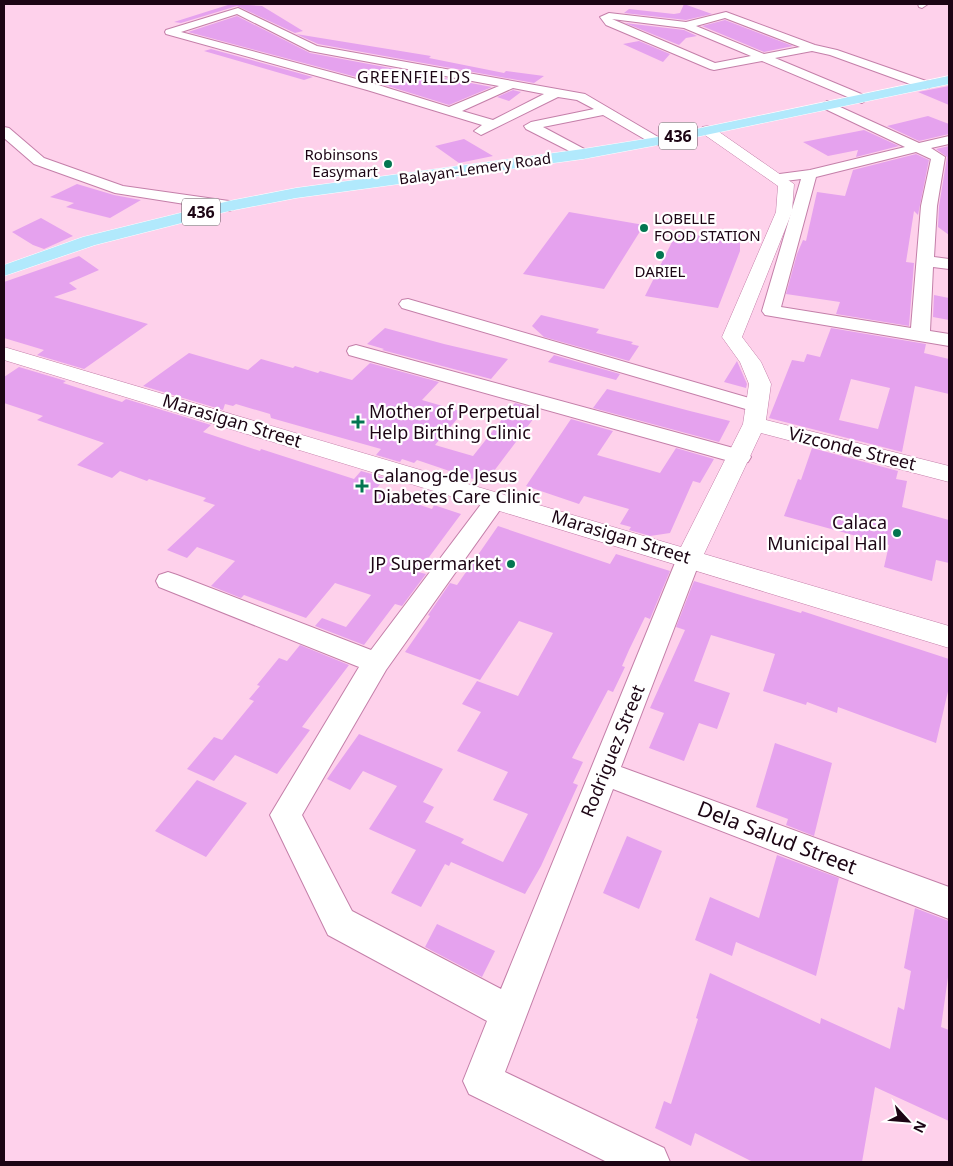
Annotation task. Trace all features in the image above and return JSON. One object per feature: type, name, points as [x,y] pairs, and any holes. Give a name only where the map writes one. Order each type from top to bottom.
[{"type":"main road","name":"Balayan-Lemery Road","points":[[4,271],[90,241],[229,206],[296,193],[583,154],[658,141],[949,80]]},
{"type":"main road","points":[[707,130],[777,178]]},
{"type":"main road","name":"Rodriguez Street","points":[[689,558],[740,457],[755,415],[760,384],[750,362],[732,337],[784,212],[786,184],[777,178]]},
{"type":"main road","name":"Marasigan Street","points":[[4,353],[949,637]]},
{"type":"main road","name":"Vizconde Street","points":[[755,415],[949,474]]},
{"type":"street","points":[[556,93],[486,127],[450,111],[170,32],[238,11],[314,49],[581,97],[658,141]]},
{"type":"street","points":[[686,25],[726,15],[812,48],[833,52],[925,86]]},
{"type":"street","points":[[812,48],[765,57],[714,67],[610,23],[605,18],[609,16],[686,25],[765,57],[862,99]]},
{"type":"street","points":[[241,26],[258,21]]},
{"type":"street","points":[[198,40],[215,35]]},
{"type":"street","points":[[334,77],[378,60]]},
{"type":"street","points":[[370,87],[419,68]]},
{"type":"street","points":[[438,86],[462,76]]},
{"type":"street","points":[[450,111],[511,85]]},
{"type":"street","points":[[407,99],[423,92]]},
{"type":"street","points":[[827,105],[916,148],[943,158],[927,261],[920,336]]},
{"type":"street","points":[[583,154],[531,126],[605,111]]},
{"type":"street","points":[[4,131],[39,161],[120,190],[229,206]]},
{"type":"street","points":[[777,178],[810,174],[949,140]]},
{"type":"street","points":[[810,174],[771,311],[949,340]]},
{"type":"street","points":[[927,261],[949,264]]},
{"type":"street","points":[[408,304],[755,415]]},
{"type":"street","points":[[356,351],[740,457]]},
{"type":"street","points":[[496,500],[376,663],[286,815],[340,923],[509,1012]]},
{"type":"street","name":"Rodriguez Street","points":[[650,1162],[482,1081],[689,558]]},
{"type":"street","points":[[168,581],[376,663]]},
{"type":"street","name":"Dela Salud Street","points":[[604,773],[949,903]]},
{"type":"building","points":[[231,4],[262,6],[303,31],[295,33],[237,6],[181,23],[174,22]]},
{"type":"building","points":[[684,4],[712,14],[686,20],[624,13],[629,9],[674,14],[680,13]]},
{"type":"building","points":[[237,16],[310,53],[492,87],[449,105],[375,82],[188,32]]},
{"type":"building","points":[[725,20],[793,46],[764,52],[702,26]]},
{"type":"building","points":[[625,23],[684,30],[697,36],[686,38],[679,45]]},
{"type":"building","points":[[296,34],[431,56],[429,58],[504,73],[506,71],[544,76],[534,83],[318,44]]},
{"type":"building","points":[[639,41],[670,54],[663,62],[623,44]]},
{"type":"building","points":[[211,49],[313,77],[304,80],[204,51]]},
{"type":"building","points":[[949,86],[949,105],[918,92]]},
{"type":"building","points":[[513,90],[521,92],[509,101],[497,97]]},
{"type":"building","points":[[928,116],[949,124],[949,134],[919,141],[887,126]]},
{"type":"building","points":[[864,130],[899,146],[856,157],[858,150],[828,156],[803,142]]},
{"type":"building","points":[[464,139],[493,156],[459,163],[435,146]]},
{"type":"building","points":[[949,146],[949,235],[938,227],[939,206],[947,157],[936,149]]},
{"type":"building","points":[[916,154],[929,160],[918,215],[914,211],[906,262],[914,263],[909,326],[836,314],[840,302],[786,294],[797,254],[803,240],[806,241],[817,192],[845,196],[853,170]]},
{"type":"building","points":[[77,184],[114,195],[141,200],[110,218],[66,207],[74,203],[50,197]]},
{"type":"building","points":[[569,212],[644,225],[604,289],[523,274]]},
{"type":"building","points":[[41,218],[73,236],[44,249],[33,245],[12,232]]},
{"type":"building","points":[[677,232],[740,242],[740,251],[718,308],[645,296]]},
{"type":"building","points":[[79,256],[99,270],[69,283],[77,289],[54,297],[148,324],[84,369],[37,355],[44,350],[4,338],[4,282]]},
{"type":"building","points":[[934,295],[949,298],[949,320],[933,317]]},
{"type":"building","points":[[541,315],[599,329],[596,333],[633,342],[631,344],[639,346],[629,361],[544,337],[532,326]]},
{"type":"building","points":[[385,328],[508,359],[491,379],[382,350],[384,349],[367,344]]},
{"type":"building","points":[[831,328],[926,344],[924,353],[949,359],[949,394],[915,386],[902,452],[769,418],[792,360],[804,362],[807,354],[820,357]],"holes":[[[851,379],[890,388],[878,429],[839,420]]]},
{"type":"building","points":[[189,353],[248,370],[261,359],[293,368],[295,366],[318,373],[320,371],[352,380],[370,363],[439,382],[422,400],[463,412],[435,445],[473,456],[515,403],[540,410],[485,483],[417,460],[414,463],[402,459],[400,462],[376,455],[381,449],[271,418],[270,414],[236,404],[233,406],[225,404],[223,410],[143,386]]},
{"type":"building","points":[[554,355],[620,374],[616,380],[548,362]]},
{"type":"building","points":[[737,361],[747,384],[746,388],[724,382]]},
{"type":"building","points":[[19,367],[66,381],[63,383],[122,402],[126,399],[211,425],[203,432],[260,451],[261,449],[354,479],[361,471],[386,478],[375,490],[432,509],[434,505],[461,514],[418,572],[426,574],[402,606],[395,604],[364,645],[315,626],[322,618],[346,627],[371,595],[335,583],[306,618],[244,595],[241,598],[211,586],[235,561],[197,547],[187,558],[167,550],[215,505],[203,501],[206,498],[149,479],[147,481],[120,471],[112,478],[77,465],[104,443],[37,420],[43,416],[4,403],[4,377]]},
{"type":"building","points":[[607,389],[730,421],[719,442],[593,408]]},
{"type":"building","points":[[571,419],[613,431],[597,455],[660,473],[676,448],[714,459],[700,483],[693,481],[670,533],[650,536],[629,530],[631,527],[620,524],[629,509],[584,496],[579,504],[526,486]]},
{"type":"building","name":"Calaca Municipal Hall","points":[[812,448],[898,471],[896,479],[907,481],[902,507],[949,520],[949,563],[936,560],[932,581],[884,567],[889,545],[784,516],[798,479],[801,480]]},
{"type":"building","points":[[498,526],[610,564],[616,554],[670,571],[650,619],[645,617],[629,650],[622,666],[625,667],[613,692],[608,690],[572,758],[583,762],[573,783],[578,785],[541,866],[525,894],[451,862],[449,866],[445,864],[421,907],[391,893],[416,850],[369,829],[397,786],[363,771],[350,790],[327,779],[359,734],[443,769],[423,802],[434,807],[425,822],[464,839],[461,843],[503,862],[528,814],[493,800],[508,772],[457,751],[481,712],[462,704],[477,681],[518,696],[553,633],[519,621],[480,680],[405,652],[450,583],[457,585]]},
{"type":"building","points":[[694,581],[801,613],[802,611],[949,659],[949,687],[936,743],[838,707],[837,713],[807,702],[806,705],[763,691],[775,654],[711,635],[694,681],[730,693],[717,729],[699,723],[684,761],[649,748],[664,713],[650,708],[685,630],[676,627]]},
{"type":"building","points":[[300,645],[349,665],[302,727],[310,730],[277,774],[235,755],[214,781],[187,769],[214,737],[222,740],[254,701],[249,699],[260,686],[257,685],[279,658],[287,661]]},
{"type":"building","points":[[775,743],[832,763],[814,836],[786,825],[788,819],[756,807]]},
{"type":"building","points":[[197,780],[247,803],[206,857],[155,831]]},
{"type":"building","points":[[627,836],[662,851],[639,909],[603,893]]},
{"type":"building","points":[[777,855],[839,878],[816,976],[736,942],[732,956],[695,940],[710,897],[759,918]]},
{"type":"building","points":[[915,908],[949,921],[949,970],[941,1027],[949,1030],[949,1121],[875,1087],[862,1162],[753,1162],[695,1133],[691,1146],[655,1128],[664,1101],[671,1104],[698,1019],[696,1018],[710,973],[820,1024],[821,1018],[890,1049],[898,1007],[904,1010],[911,971],[904,968]]},
{"type":"building","points":[[437,924],[495,951],[482,977],[425,947]]},
{"type":"place","name":"Robinsons Easymart","points":[[388,164]]},
{"type":"place","name":"LOBELLE FOOD STATION","points":[[644,228]]},
{"type":"place","name":"DARIEL","points":[[660,255]]},
{"type":"place","name":"Mother of Perpetual Help Birthing Clinic","points":[[358,422]]},
{"type":"place","name":"Calanog-de Jesus Diabetes Care Clinic","points":[[362,486]]},
{"type":"place","name":"Calaca Municipal Hall","points":[[897,533]]},
{"type":"place","name":"JP Supermarket","points":[[511,564]]},
{"type":"district","name":"GREENFIELDS","points":[[414,77]]}]
